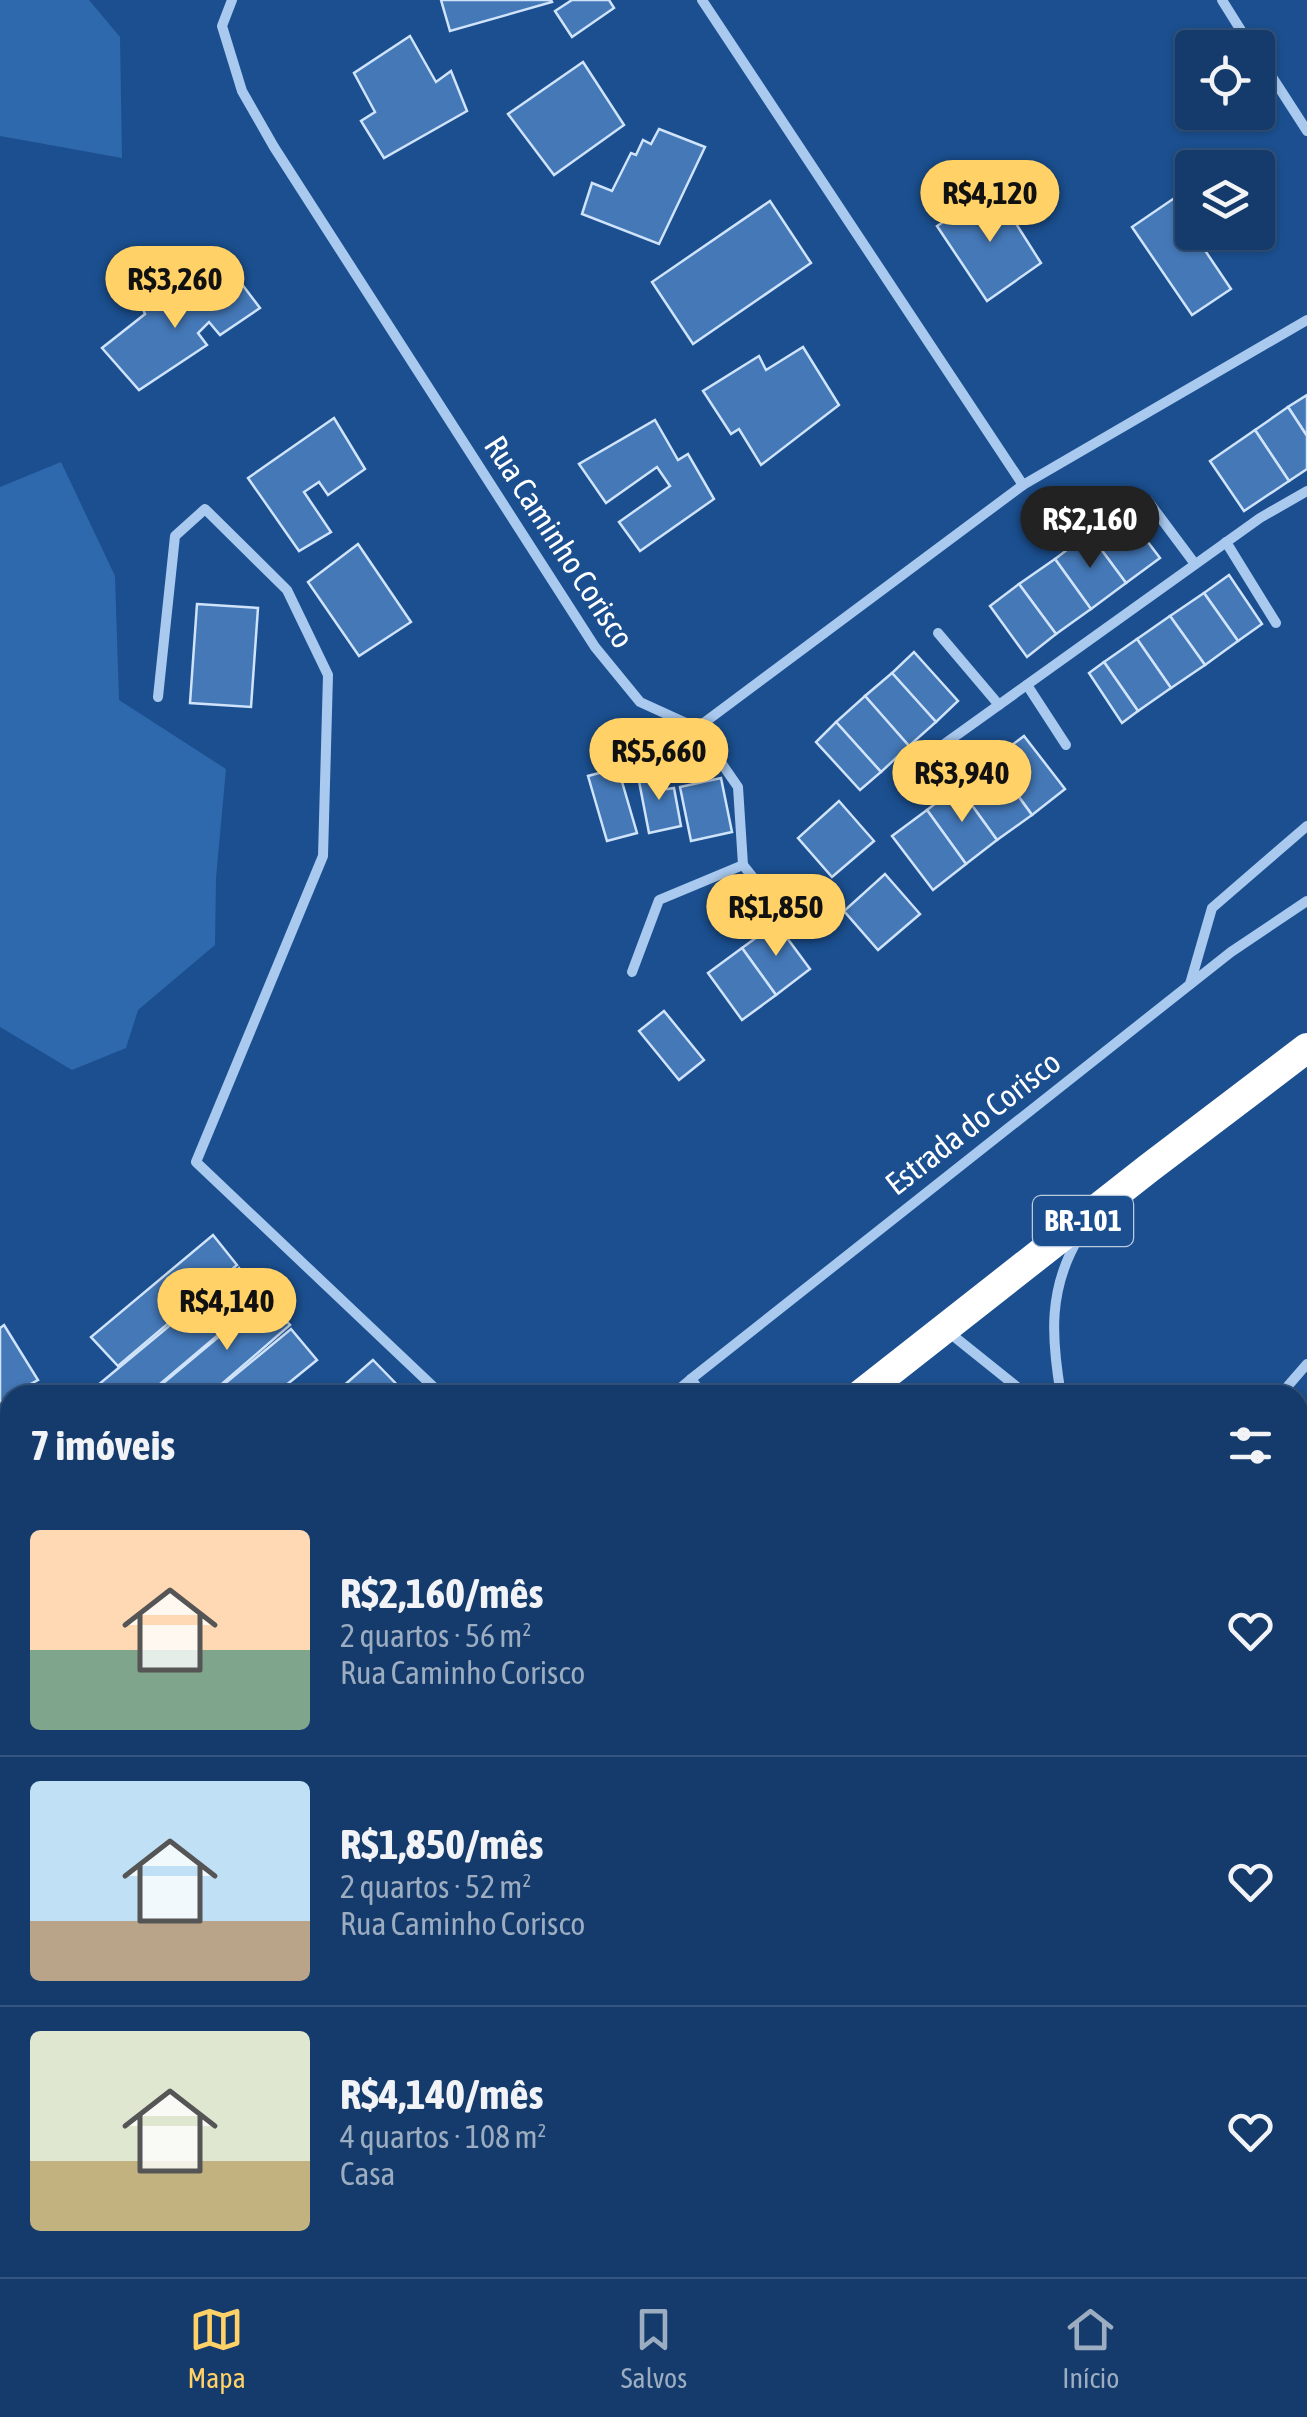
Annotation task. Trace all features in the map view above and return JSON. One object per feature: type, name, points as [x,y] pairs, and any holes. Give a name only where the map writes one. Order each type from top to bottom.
[{"type":"highway","name":"BR-101","points":[[873,1385],[1307,1048]]},
{"type":"street","name":"Rua Caminho Corisco","points":[[232,0],[222,26],[242,91],[274,147],[594,646],[640,702],[697,728]]},
{"type":"street","points":[[702,0],[1024,486]]},
{"type":"street","points":[[1222,0],[1241,30]]},
{"type":"street","points":[[1275,82],[1307,132]]},
{"type":"street","points":[[784,916],[744,864],[738,788],[697,728],[1024,486],[1307,320]]},
{"type":"street","points":[[915,765],[1260,518],[1307,491]]},
{"type":"street","points":[[1148,501],[1196,564]]},
{"type":"street","points":[[158,698],[174,536],[205,509],[287,590],[328,675],[323,856],[196,1162],[431,1385]]},
{"type":"street","points":[[1226,542],[1276,623]]},
{"type":"street","points":[[938,632],[999,705]]},
{"type":"street","points":[[1027,685],[1066,746]]},
{"type":"street","points":[[1189,984],[1212,908],[1307,826]]},
{"type":"street","points":[[632,972],[658,900],[744,864]]},
{"type":"street","name":"Estrada do Corisco","points":[[683,1385],[1189,984],[1307,901]]},
{"type":"street","points":[[1060,1385],[1053,1351],[1058,1290],[1076,1242],[1094,1212]]},
{"type":"street","points":[[944,1329],[1014,1385]]},
{"type":"street","points":[[1289,1385],[1307,1364]]},
{"type":"street","points":[[690,1379],[695,1385]]},
{"type":"shaded area","points":[[0,0],[89,0],[120,37],[122,158],[0,136]]},
{"type":"shaded area","points":[[61,462],[115,576],[119,700],[226,769],[216,878],[215,945],[138,1010],[126,1048],[72,1070],[0,1027],[0,487]]},
{"type":"building","points":[[441,0],[551,0],[552,2],[450,31]]},
{"type":"building","points":[[572,0],[609,0],[614,8],[572,37],[555,11]]},
{"type":"building","points":[[410,36],[436,82],[451,71],[467,111],[384,158],[361,121],[375,112],[354,73]]},
{"type":"building","points":[[583,62],[624,125],[554,175],[508,114]]},
{"type":"building","points":[[659,129],[705,147],[659,244],[582,214],[592,183],[612,191],[631,153],[636,155],[643,140],[651,144]]},
{"type":"building","points":[[994,189],[1041,263],[987,301],[937,226]]},
{"type":"building","points":[[1175,198],[1175,250],[1205,250],[1231,289],[1192,315],[1132,227]]},
{"type":"building","points":[[770,201],[811,263],[693,344],[652,282]]},
{"type":"building","points":[[238,279],[260,308],[220,335],[209,322],[198,333],[207,345],[139,390],[102,348],[145,314],[141,304],[164,288],[181,310]]},
{"type":"building","points":[[803,347],[839,405],[761,465],[739,429],[731,434],[703,391],[759,356],[766,370]]},
{"type":"building","points":[[1307,395],[1307,436],[1288,407]]},
{"type":"building","points":[[1288,407],[1307,436],[1307,469],[1289,481],[1255,430]]},
{"type":"building","points":[[334,418],[365,469],[328,495],[319,482],[304,492],[331,532],[299,551],[248,478]]},
{"type":"building","points":[[655,420],[678,460],[688,454],[714,499],[640,551],[619,522],[670,486],[657,467],[606,503],[579,464]]},
{"type":"building","points":[[1255,430],[1289,481],[1244,511],[1210,461]]},
{"type":"building","points":[[1122,508],[1160,558],[1126,583],[1089,533]]},
{"type":"building","points":[[1089,533],[1126,583],[1091,609],[1055,559]]},
{"type":"building","points":[[358,544],[411,622],[359,656],[308,582]]},
{"type":"building","points":[[1055,559],[1091,609],[1056,634],[1019,584]]},
{"type":"building","points":[[1229,575],[1262,624],[1238,641],[1204,593]]},
{"type":"building","points":[[1019,584],[1056,634],[1027,657],[990,606]]},
{"type":"building","points":[[1204,593],[1238,641],[1205,665],[1170,616]]},
{"type":"building","points":[[197,604],[258,608],[251,707],[190,703]]},
{"type":"building","points":[[1170,616],[1205,665],[1171,688],[1137,639]]},
{"type":"building","points":[[1137,639],[1171,688],[1138,711],[1104,662]]},
{"type":"building","points":[[914,652],[958,701],[936,722],[892,673]]},
{"type":"building","points":[[1104,662],[1138,711],[1122,723],[1089,673]]},
{"type":"building","points":[[892,673],[936,722],[909,746],[865,696]]},
{"type":"building","points":[[865,696],[909,746],[881,772],[836,722]]},
{"type":"building","points":[[836,722],[881,772],[860,790],[816,742]]},
{"type":"building","points":[[1024,736],[1065,789],[1032,815],[992,760]]},
{"type":"building","points":[[992,760],[1032,815],[997,840],[958,786]]},
{"type":"building","points":[[618,768],[637,833],[607,841],[588,776]]},
{"type":"building","points":[[663,771],[667,789],[674,788],[681,826],[649,833],[638,776]]},
{"type":"building","points":[[721,778],[732,832],[691,841],[680,787]]},
{"type":"building","points":[[958,786],[997,840],[966,864],[927,810]]},
{"type":"building","points":[[839,801],[874,841],[832,877],[798,838]]},
{"type":"building","points":[[927,810],[966,864],[933,890],[892,836]]},
{"type":"building","points":[[885,874],[920,914],[878,950],[844,911]]},
{"type":"building","points":[[776,923],[810,969],[776,995],[742,948]]},
{"type":"building","points":[[742,948],[776,995],[742,1020],[708,973]]},
{"type":"building","points":[[664,1011],[704,1060],[679,1080],[639,1031]]},
{"type":"building","points":[[213,1235],[237,1265],[118,1366],[91,1337]]},
{"type":"building","points":[[239,1268],[263,1297],[159,1385],[98,1385]]},
{"type":"building","points":[[265,1298],[290,1325],[221,1385],[161,1385]]},
{"type":"building","points":[[4,1325],[38,1380],[29,1385],[0,1385],[0,1328]]},
{"type":"building","points":[[291,1329],[317,1360],[286,1385],[223,1385]]},
{"type":"building","points":[[373,1360],[397,1385],[344,1385]]}]
